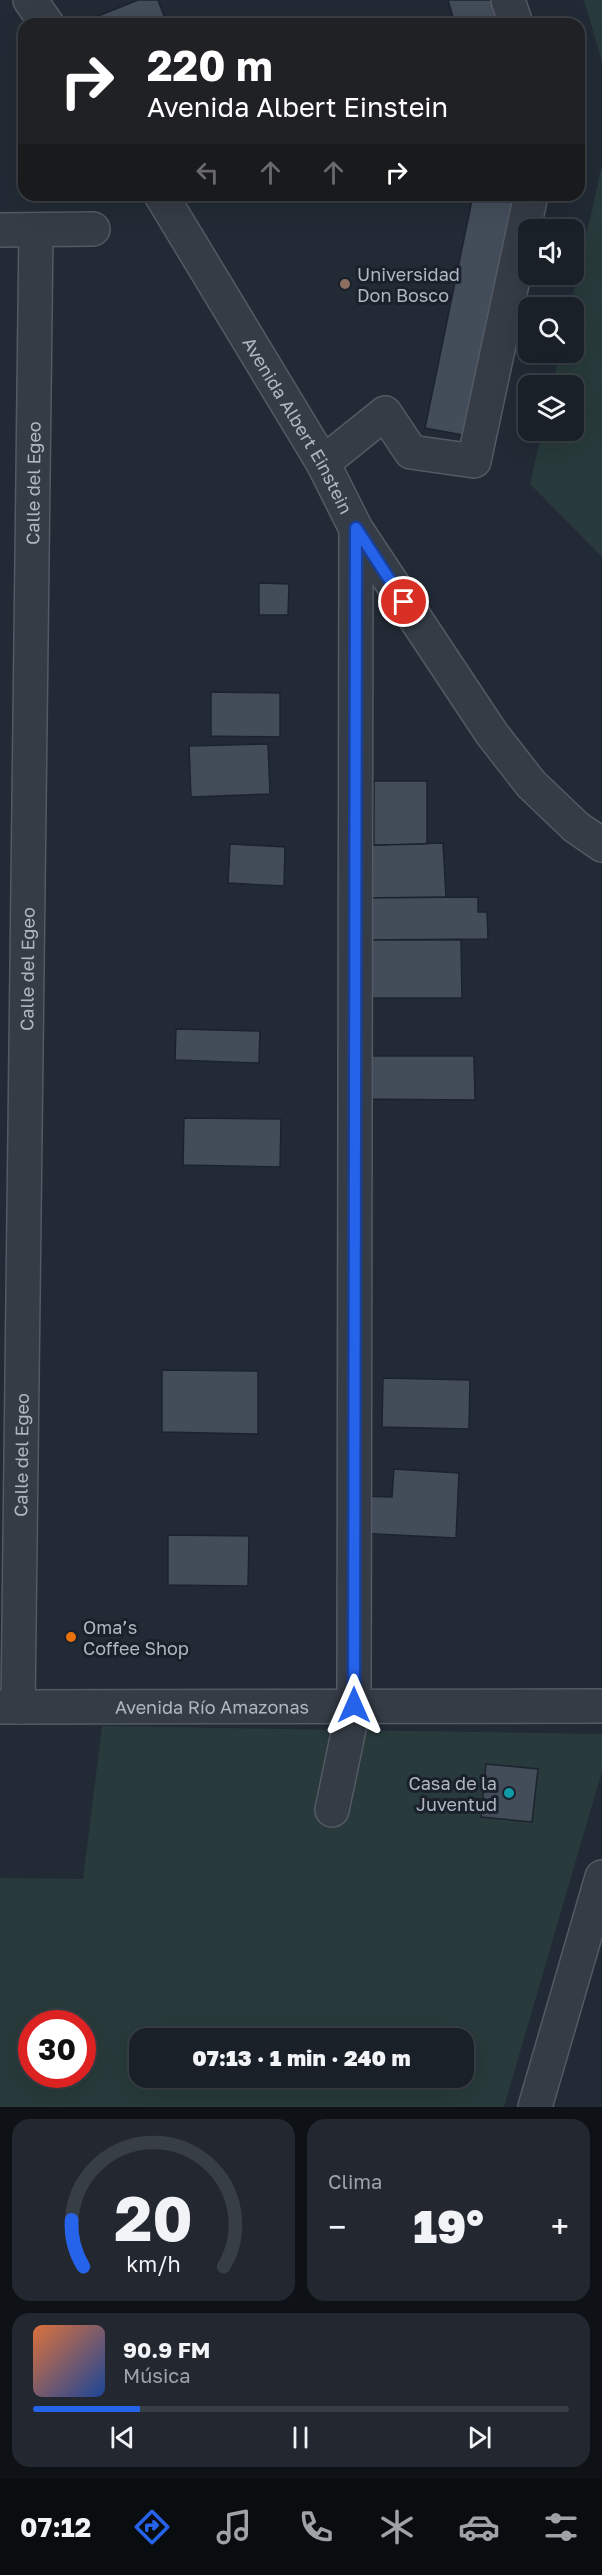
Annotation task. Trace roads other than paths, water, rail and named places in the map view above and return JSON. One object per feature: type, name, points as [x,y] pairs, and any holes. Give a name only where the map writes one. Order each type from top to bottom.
[{"type":"street","points":[[508,0],[514,18]]},
{"type":"street","name":"Avenida Albert Einstein","points":[[165,201],[323,463],[356,528],[492,734],[531,784],[576,827],[602,845]]},
{"type":"street","points":[[323,463],[385,413],[411,452],[474,461],[530,201]]},
{"type":"street","points":[[0,230],[93,229]]},
{"type":"street","name":"Calle del Egeo","points":[[9,1707],[36,230]]},
{"type":"street","points":[[332,1810],[354,1705],[356,528]]},
{"type":"street","name":"Avenida Río Amazonas","points":[[9,1707],[602,1706]]},
{"type":"street","points":[[535,2107],[602,1877]]},
{"type":"place","name":"Universidad Don Bosco","points":[[345,284]]},
{"type":"place","name":"Oma’s Coffee Shop","points":[[71,1637]]},
{"type":"place","name":"Casa de la Juventud","points":[[509,1793]]}]
